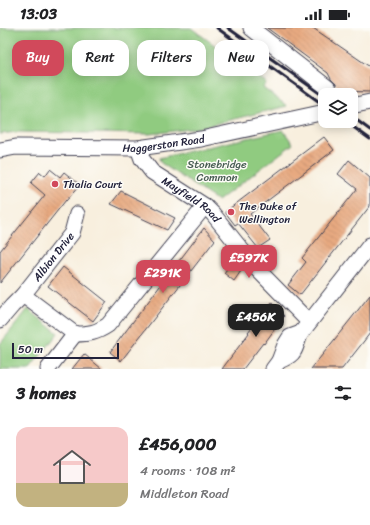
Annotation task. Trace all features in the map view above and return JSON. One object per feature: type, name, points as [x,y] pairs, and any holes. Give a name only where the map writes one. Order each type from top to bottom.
[{"type":"street","points":[[251,28],[328,88]]},
{"type":"street","points":[[358,105],[370,102]]},
{"type":"street","name":"Haggerston Road","points":[[0,150],[16,147],[138,148],[201,139],[318,114]]},
{"type":"street","name":"Mayfield Road","points":[[138,148],[142,159],[152,172],[205,206],[213,214],[305,327]]},
{"type":"street","points":[[23,295],[75,334],[87,334],[99,331],[108,325],[205,206]]},
{"type":"street","name":"Albion Drive","points":[[0,320],[23,295],[72,233],[77,214]]},
{"type":"street","points":[[276,365],[291,356],[305,327],[370,245]]},
{"type":"street","points":[[48,369],[75,334]]},
{"type":"green space","points":[[0,28],[191,28],[214,45],[214,76],[257,76],[267,83],[263,88],[287,106],[198,128],[150,134],[17,132],[0,134]]},
{"type":"green space","name":"Stonebridge Common","points":[[283,130],[293,144],[218,201],[161,163],[159,158]]},
{"type":"green space","points":[[28,309],[58,333],[30,369],[0,369],[0,344]]},
{"type":"building","points":[[267,28],[313,28],[370,67],[370,92],[358,92],[358,88],[336,88],[336,84],[328,73]]},
{"type":"building","points":[[324,137],[334,150],[250,214],[270,240],[258,248],[238,223],[235,225],[225,212]]},
{"type":"building","points":[[349,160],[370,178],[370,206],[300,295],[288,285],[306,262],[302,258],[357,189],[338,174]]},
{"type":"building","points":[[50,169],[60,177],[64,172],[80,185],[66,200],[0,283],[0,251],[45,195],[31,183],[40,172],[45,176]]},
{"type":"building","points":[[121,191],[175,218],[167,230],[111,204]]},
{"type":"building","points":[[204,228],[215,240],[121,361],[110,352]]},
{"type":"building","points":[[234,259],[243,268],[234,281],[224,273]]},
{"type":"building","points":[[63,267],[107,302],[93,321],[48,286]]},
{"type":"building","points":[[370,295],[370,333],[342,369],[311,369]]},
{"type":"building","points":[[272,302],[284,316],[264,344],[263,343],[243,369],[222,369],[249,333],[248,332]]},
{"type":"building","points":[[84,354],[102,369],[72,369]]},
{"type":"railway","points":[[217,28],[318,101]]},
{"type":"railway","points":[[228,28],[318,92]]},
{"type":"railway","points":[[358,121],[370,130]]},
{"type":"railway","points":[[355,128],[370,139]]},
{"type":"place","name":"Thalia Court","points":[[55,184]]},
{"type":"place","name":"The Duke of Wellington","points":[[231,212]]}]
